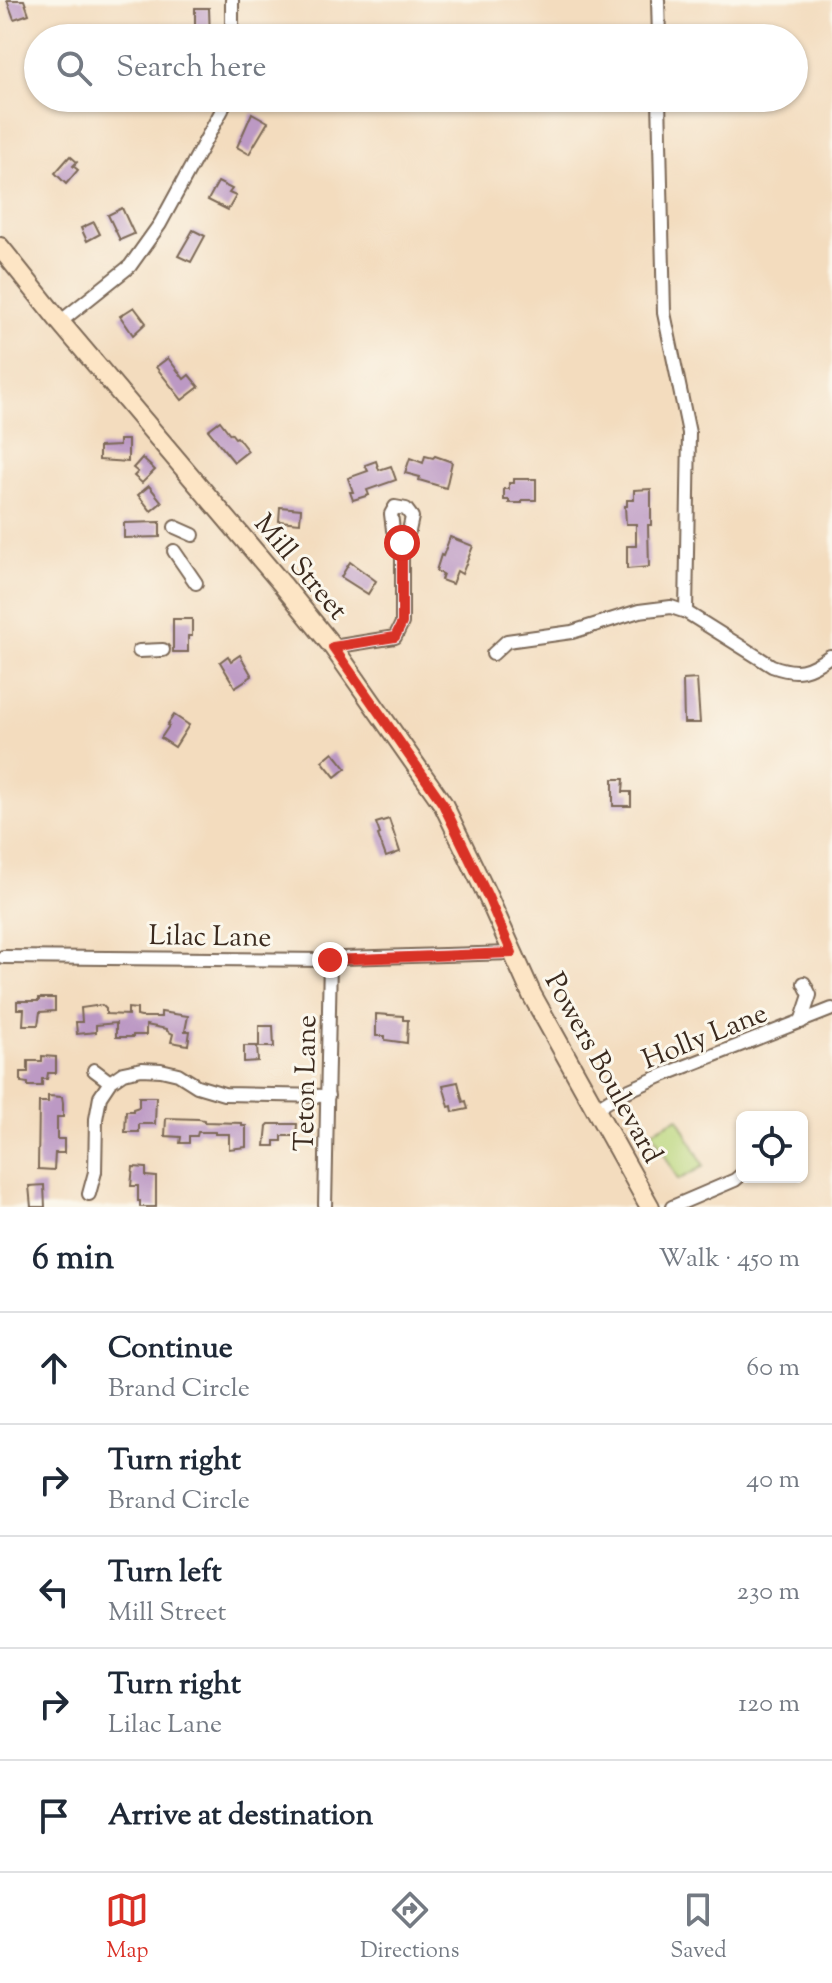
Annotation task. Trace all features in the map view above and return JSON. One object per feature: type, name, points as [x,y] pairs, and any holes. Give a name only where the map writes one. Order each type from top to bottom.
[{"type":"main road","name":"Mill Street","points":[[0,247],[333,647],[443,804],[512,953]]},
{"type":"main road","name":"Powers Boulevard","points":[[512,953],[532,995],[650,1207]]},
{"type":"street","points":[[232,0],[232,24]]},
{"type":"street","points":[[658,0],[659,24]]},
{"type":"street","points":[[60,322],[130,266],[160,224],[221,112]]},
{"type":"street","points":[[659,112],[664,313],[689,433],[686,612]]},
{"type":"street","points":[[175,527],[193,535]]},
{"type":"street","points":[[333,647],[395,637],[402,623],[402,543]]},
{"type":"street","points":[[174,551],[196,583]]},
{"type":"street","points":[[493,654],[507,641],[572,632],[639,611],[671,607],[686,612],[772,666],[787,671],[803,671],[830,656]]},
{"type":"street","points":[[139,651],[163,650]]},
{"type":"street","name":"Lilac Lane","points":[[3,957],[330,960],[512,953]]},
{"type":"street","name":"Teton Lane","points":[[325,1207],[330,960]]},
{"type":"street","points":[[801,1022],[810,995],[804,983]]},
{"type":"street","name":"Holly Lane","points":[[595,1109],[661,1076],[832,1009]]},
{"type":"street","points":[[89,1194],[95,1172],[96,1119],[100,1097],[110,1082],[123,1073],[142,1069],[161,1070],[224,1094],[328,1096]]},
{"type":"street","points":[[94,1070],[110,1082]]},
{"type":"street","points":[[672,1207],[736,1179]]},
{"type":"green space","points":[[678,1118],[704,1166],[678,1180],[652,1131]]},
{"type":"building","points":[[7,0],[24,0],[29,14],[14,19]]},
{"type":"building","points":[[195,8],[209,8],[210,24],[195,24]]},
{"type":"building","points":[[252,113],[268,122],[249,154],[237,147]]},
{"type":"building","points":[[70,156],[77,162],[73,166],[78,170],[66,184],[55,173]]},
{"type":"building","points":[[218,182],[232,189],[229,193],[236,196],[228,210],[208,200]]},
{"type":"building","points":[[122,208],[134,234],[120,240],[108,215]]},
{"type":"building","points":[[94,222],[100,234],[87,241],[81,228]]},
{"type":"building","points":[[193,230],[205,236],[191,262],[178,256]]},
{"type":"building","points":[[134,307],[146,323],[133,335],[120,316]]},
{"type":"building","points":[[168,358],[184,379],[189,375],[199,387],[182,400],[156,367]]},
{"type":"building","points":[[220,421],[248,451],[234,462],[208,430]]},
{"type":"building","points":[[119,440],[128,440],[128,462],[99,460],[99,447],[119,446]]},
{"type":"building","points":[[425,456],[452,462],[446,488],[405,473],[410,458],[423,463]]},
{"type":"building","points":[[142,458],[155,470],[142,483],[134,476],[138,472],[133,468]]},
{"type":"building","points":[[376,461],[379,470],[391,466],[396,480],[367,490],[369,495],[353,500],[348,478],[368,471],[365,465]]},
{"type":"building","points":[[514,479],[536,479],[536,500],[509,503],[509,500],[504,500],[504,489],[509,489],[509,483],[514,483]]},
{"type":"building","points":[[149,486],[162,502],[151,511],[138,495]]},
{"type":"building","points":[[651,489],[649,567],[627,569],[627,546],[636,546],[636,524],[626,524],[625,506],[627,500],[634,500],[634,490]]},
{"type":"building","points":[[280,507],[301,509],[300,523],[279,521]]},
{"type":"building","points":[[160,522],[160,537],[124,538],[124,523]]},
{"type":"building","points":[[450,537],[473,546],[462,574],[457,571],[452,584],[441,580],[443,574],[436,571]]},
{"type":"building","points":[[350,562],[376,581],[368,594],[341,577]]},
{"type":"building","points":[[173,619],[192,619],[188,652],[173,652]]},
{"type":"building","points":[[240,655],[252,676],[235,687],[220,662],[228,656],[231,661]]},
{"type":"building","points":[[697,679],[700,723],[684,723],[683,680]]},
{"type":"building","points":[[174,715],[189,725],[175,747],[161,738]]},
{"type":"building","points":[[333,752],[346,768],[335,777],[322,761]]},
{"type":"building","points":[[613,779],[624,779],[623,792],[631,792],[631,806],[613,806]]},
{"type":"building","points":[[389,819],[400,852],[386,857],[376,823]]},
{"type":"building","points":[[39,998],[55,998],[55,1011],[40,1012],[38,1025],[23,1025],[24,1009],[17,1009],[17,1001],[39,1001]]},
{"type":"building","points":[[102,1005],[106,1014],[128,1015],[128,1008],[137,1009],[137,1016],[141,1017],[161,1017],[161,1012],[188,1016],[185,1031],[190,1031],[188,1045],[171,1042],[173,1034],[167,1029],[146,1025],[146,1035],[133,1037],[116,1037],[116,1023],[96,1025],[96,1032],[77,1034],[76,1022],[82,1022],[81,1008]]},
{"type":"building","points":[[376,1014],[403,1016],[403,1020],[408,1020],[407,1043],[376,1036]]},
{"type":"building","points":[[259,1026],[273,1026],[274,1047],[259,1047]]},
{"type":"building","points":[[244,1046],[257,1046],[258,1061],[244,1062]]},
{"type":"building","points":[[42,1056],[56,1057],[56,1073],[48,1073],[47,1079],[42,1079],[42,1086],[28,1086],[28,1083],[21,1082],[21,1072],[28,1072],[28,1061],[42,1061]]},
{"type":"building","points":[[458,1082],[468,1109],[453,1112],[443,1085]]},
{"type":"building","points":[[48,1096],[62,1097],[63,1103],[63,1117],[57,1117],[57,1139],[64,1139],[64,1153],[55,1153],[54,1170],[38,1169],[39,1102],[48,1102]]},
{"type":"building","points":[[139,1097],[156,1097],[155,1124],[139,1124],[139,1132],[125,1132],[126,1111],[139,1107]]},
{"type":"building","points":[[166,1118],[242,1123],[246,1126],[246,1147],[229,1149],[229,1134],[215,1132],[198,1132],[197,1136],[189,1136],[189,1143],[180,1143],[181,1137],[165,1136]]},
{"type":"building","points":[[269,1124],[297,1124],[296,1136],[282,1136],[282,1141],[275,1141],[275,1146],[265,1146]]},
{"type":"building","points":[[133,1167],[146,1168],[146,1176],[156,1177],[156,1207],[140,1207],[138,1186],[131,1186]]},
{"type":"building","points":[[44,1185],[45,1207],[31,1207],[29,1186]]},
{"type":"route","points":[[330,960],[512,953],[443,804],[333,647],[395,637],[402,623],[402,543]]}]
